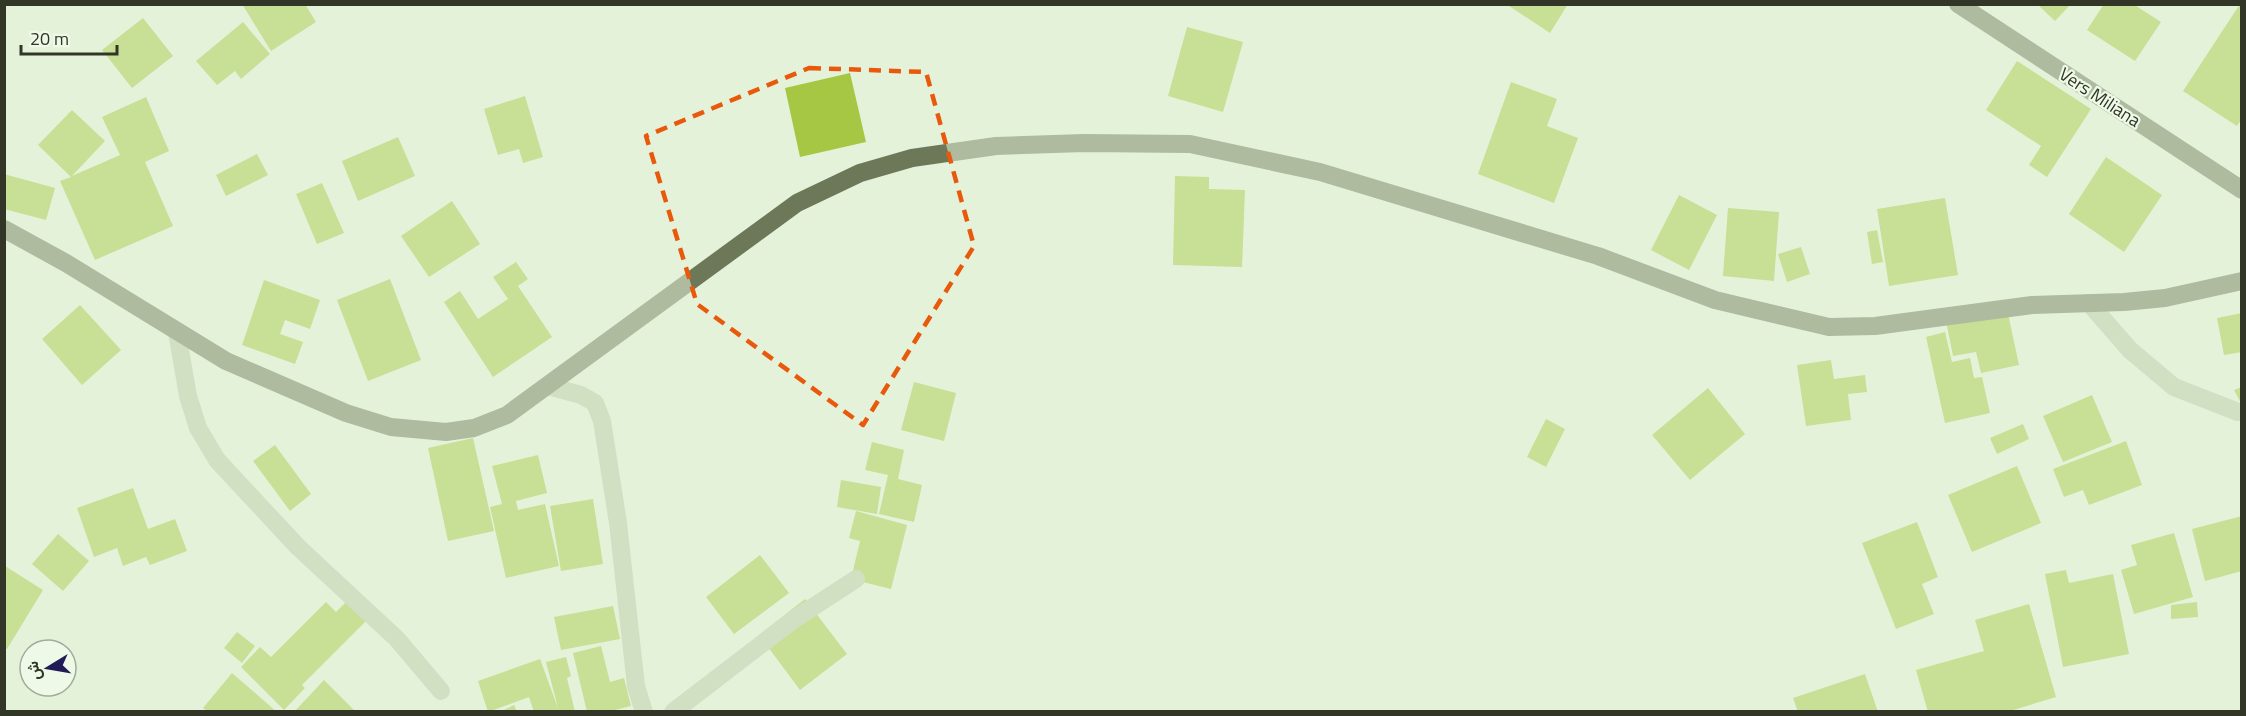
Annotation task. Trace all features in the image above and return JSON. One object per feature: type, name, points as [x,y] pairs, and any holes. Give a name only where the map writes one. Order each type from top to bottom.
[{"type":"main road","name":"Vers Miliana","points":[[1958,4],[2241,190]]},
{"type":"main road","points":[[4,229],[66,263],[177,332],[237,365],[346,413],[391,427],[446,432],[474,428],[507,415],[797,203],[860,173],[902,161],[996,146],[1084,143],[1190,144],[1310,169],[1598,256],[1715,300],[1829,327],[1875,326],[2032,305],[2165,298],[2241,281]]},
{"type":"street","points":[[2089,303],[2130,350],[2174,387],[2238,412]]},
{"type":"street","points":[[177,332],[188,396],[198,428],[217,460],[298,547],[397,639],[441,691]]},
{"type":"street","points":[[549,386],[581,395],[595,403],[602,421],[618,523],[636,686],[644,711]]},
{"type":"street","points":[[673,711],[793,620],[856,579]]},
{"type":"highlighted area","points":[[809,68],[926,72],[974,246],[863,425],[697,304],[646,136]]},
{"type":"building","points":[[242,4],[305,4],[316,22],[271,51]]},
{"type":"building","points":[[1506,4],[1568,4],[1550,33]]},
{"type":"building","points":[[2037,4],[2071,4],[2055,21]]},
{"type":"building","points":[[2104,4],[2133,4],[2161,22],[2135,61],[2087,30]]},
{"type":"building","points":[[2242,4],[2242,119],[2237,126],[2183,91]]},
{"type":"building","points":[[143,18],[173,56],[132,88],[102,50]]},
{"type":"building","points":[[243,22],[270,54],[241,79],[235,71],[217,85],[196,61]]},
{"type":"building","points":[[1187,27],[1243,42],[1223,112],[1168,96]]},
{"type":"building","points":[[2017,61],[2091,109],[2047,177],[2029,165],[2041,146],[1986,110]]},
{"type":"building","points":[[850,73],[866,142],[800,157],[785,88]]},
{"type":"building","points":[[1511,82],[1557,99],[1547,126],[1578,138],[1554,203],[1478,174]]},
{"type":"building","points":[[525,96],[543,157],[523,163],[519,149],[498,155],[484,109]]},
{"type":"building","points":[[146,97],[169,151],[145,162],[173,226],[95,260],[60,181],[71,177],[38,145],[72,110],[105,141],[72,176],[120,155],[102,117]]},
{"type":"building","points":[[398,137],[415,176],[358,201],[342,161]]},
{"type":"building","points":[[257,154],[268,175],[226,196],[216,175]]},
{"type":"building","points":[[2106,157],[2162,195],[2124,252],[2069,214]]},
{"type":"building","points":[[4,174],[55,188],[46,220],[4,209]]},
{"type":"building","points":[[1175,176],[1209,177],[1209,189],[1245,190],[1242,267],[1173,265]]},
{"type":"building","points":[[322,183],[344,233],[317,244],[296,194]]},
{"type":"building","points":[[1679,195],[1717,215],[1689,270],[1651,250]]},
{"type":"building","points":[[1945,198],[1958,275],[1889,286],[1877,209]]},
{"type":"building","points":[[452,201],[480,244],[429,277],[401,236]]},
{"type":"building","points":[[1728,208],[1779,212],[1774,281],[1723,276]]},
{"type":"building","points":[[1877,230],[1883,262],[1872,264],[1867,232]]},
{"type":"building","points":[[1801,247],[1810,274],[1787,282],[1778,254]]},
{"type":"building","points":[[516,262],[528,279],[518,286],[552,337],[493,377],[444,302],[460,291],[478,319],[508,299],[493,277]]},
{"type":"building","points":[[390,279],[421,360],[368,381],[337,300]]},
{"type":"building","points":[[264,280],[320,300],[310,329],[285,320],[280,334],[303,342],[295,364],[242,345]]},
{"type":"building","points":[[80,305],[121,350],[82,385],[42,339]]},
{"type":"building","points":[[2007,309],[2019,365],[1981,373],[1976,352],[1953,356],[1946,321]]},
{"type":"building","points":[[2242,313],[2242,352],[2224,355],[2217,318]]},
{"type":"building","points":[[1945,332],[1952,362],[1970,358],[1974,378],[1982,377],[1990,413],[1945,423],[1926,337]]},
{"type":"building","points":[[1831,360],[1834,379],[1865,375],[1867,392],[1848,394],[1851,420],[1806,426],[1797,365]]},
{"type":"building","points":[[914,382],[956,393],[944,441],[901,430]]},
{"type":"building","points":[[2242,387],[2242,405],[2234,390]]},
{"type":"building","points":[[1708,388],[1745,434],[1690,480],[1652,435]]},
{"type":"building","points":[[2092,395],[2112,442],[2063,462],[2043,416]]},
{"type":"building","points":[[1546,419],[1565,429],[1546,467],[1527,457]]},
{"type":"building","points":[[2023,424],[2029,439],[1997,454],[1990,438]]},
{"type":"building","points":[[473,438],[494,531],[448,541],[428,448]]},
{"type":"building","points":[[2126,441],[2142,485],[2089,505],[2083,490],[2064,497],[2053,469]]},
{"type":"building","points":[[872,442],[904,450],[898,479],[922,485],[914,522],[879,514],[888,475],[865,470]]},
{"type":"building","points":[[275,445],[311,494],[290,511],[253,461]]},
{"type":"building","points":[[538,455],[547,493],[516,501],[518,510],[545,504],[559,566],[506,578],[490,507],[502,504],[492,466]]},
{"type":"building","points":[[2017,466],[2041,523],[1972,552],[1948,495]]},
{"type":"building","points":[[841,480],[881,487],[877,514],[837,507]]},
{"type":"building","points":[[133,488],[148,529],[175,519],[187,551],[150,565],[146,557],[123,566],[117,548],[94,557],[77,508]]},
{"type":"building","points":[[593,499],[603,564],[561,571],[550,506]]},
{"type":"building","points":[[856,511],[907,525],[891,589],[851,579],[860,541],[849,538]]},
{"type":"building","points":[[2242,516],[2242,571],[2205,581],[2192,529]]},
{"type":"building","points":[[1917,522],[1938,577],[1922,584],[1934,614],[1896,629],[1862,543]]},
{"type":"building","points":[[2174,533],[2193,597],[2134,614],[2121,570],[2137,565],[2131,545]]},
{"type":"building","points":[[58,534],[89,561],[63,591],[32,564]]},
{"type":"building","points":[[760,555],[789,593],[734,634],[706,597]]},
{"type":"building","points":[[5,566],[43,590],[7,649],[5,648]]},
{"type":"building","points":[[2066,570],[2069,583],[2113,574],[2129,654],[2063,667],[2045,574]]},
{"type":"building","points":[[349,599],[368,619],[302,685],[305,688],[284,710],[241,667],[260,647],[271,657],[326,602],[336,612]]},
{"type":"building","points":[[805,599],[847,654],[800,690],[759,635]]},
{"type":"building","points":[[2197,602],[2198,617],[2171,619],[2171,605]]},
{"type":"building","points":[[2029,604],[2056,697],[2007,712],[1928,712],[1916,670],[1984,651],[1975,620]]},
{"type":"building","points":[[613,606],[620,639],[561,650],[554,617]]},
{"type":"building","points":[[237,632],[255,646],[242,663],[224,648]]},
{"type":"building","points":[[601,646],[610,682],[624,678],[631,706],[607,712],[587,712],[573,653]]},
{"type":"building","points":[[566,657],[571,676],[567,678],[575,712],[534,712],[529,697],[488,712],[478,681],[540,659],[558,708],[546,662]]},
{"type":"building","points":[[232,673],[277,712],[208,712],[203,708]]},
{"type":"building","points":[[1865,674],[1878,712],[1798,712],[1793,698]]},
{"type":"building","points":[[324,680],[356,712],[294,712]]},
{"type":"building","points":[[514,705],[517,712],[500,712]]}]
